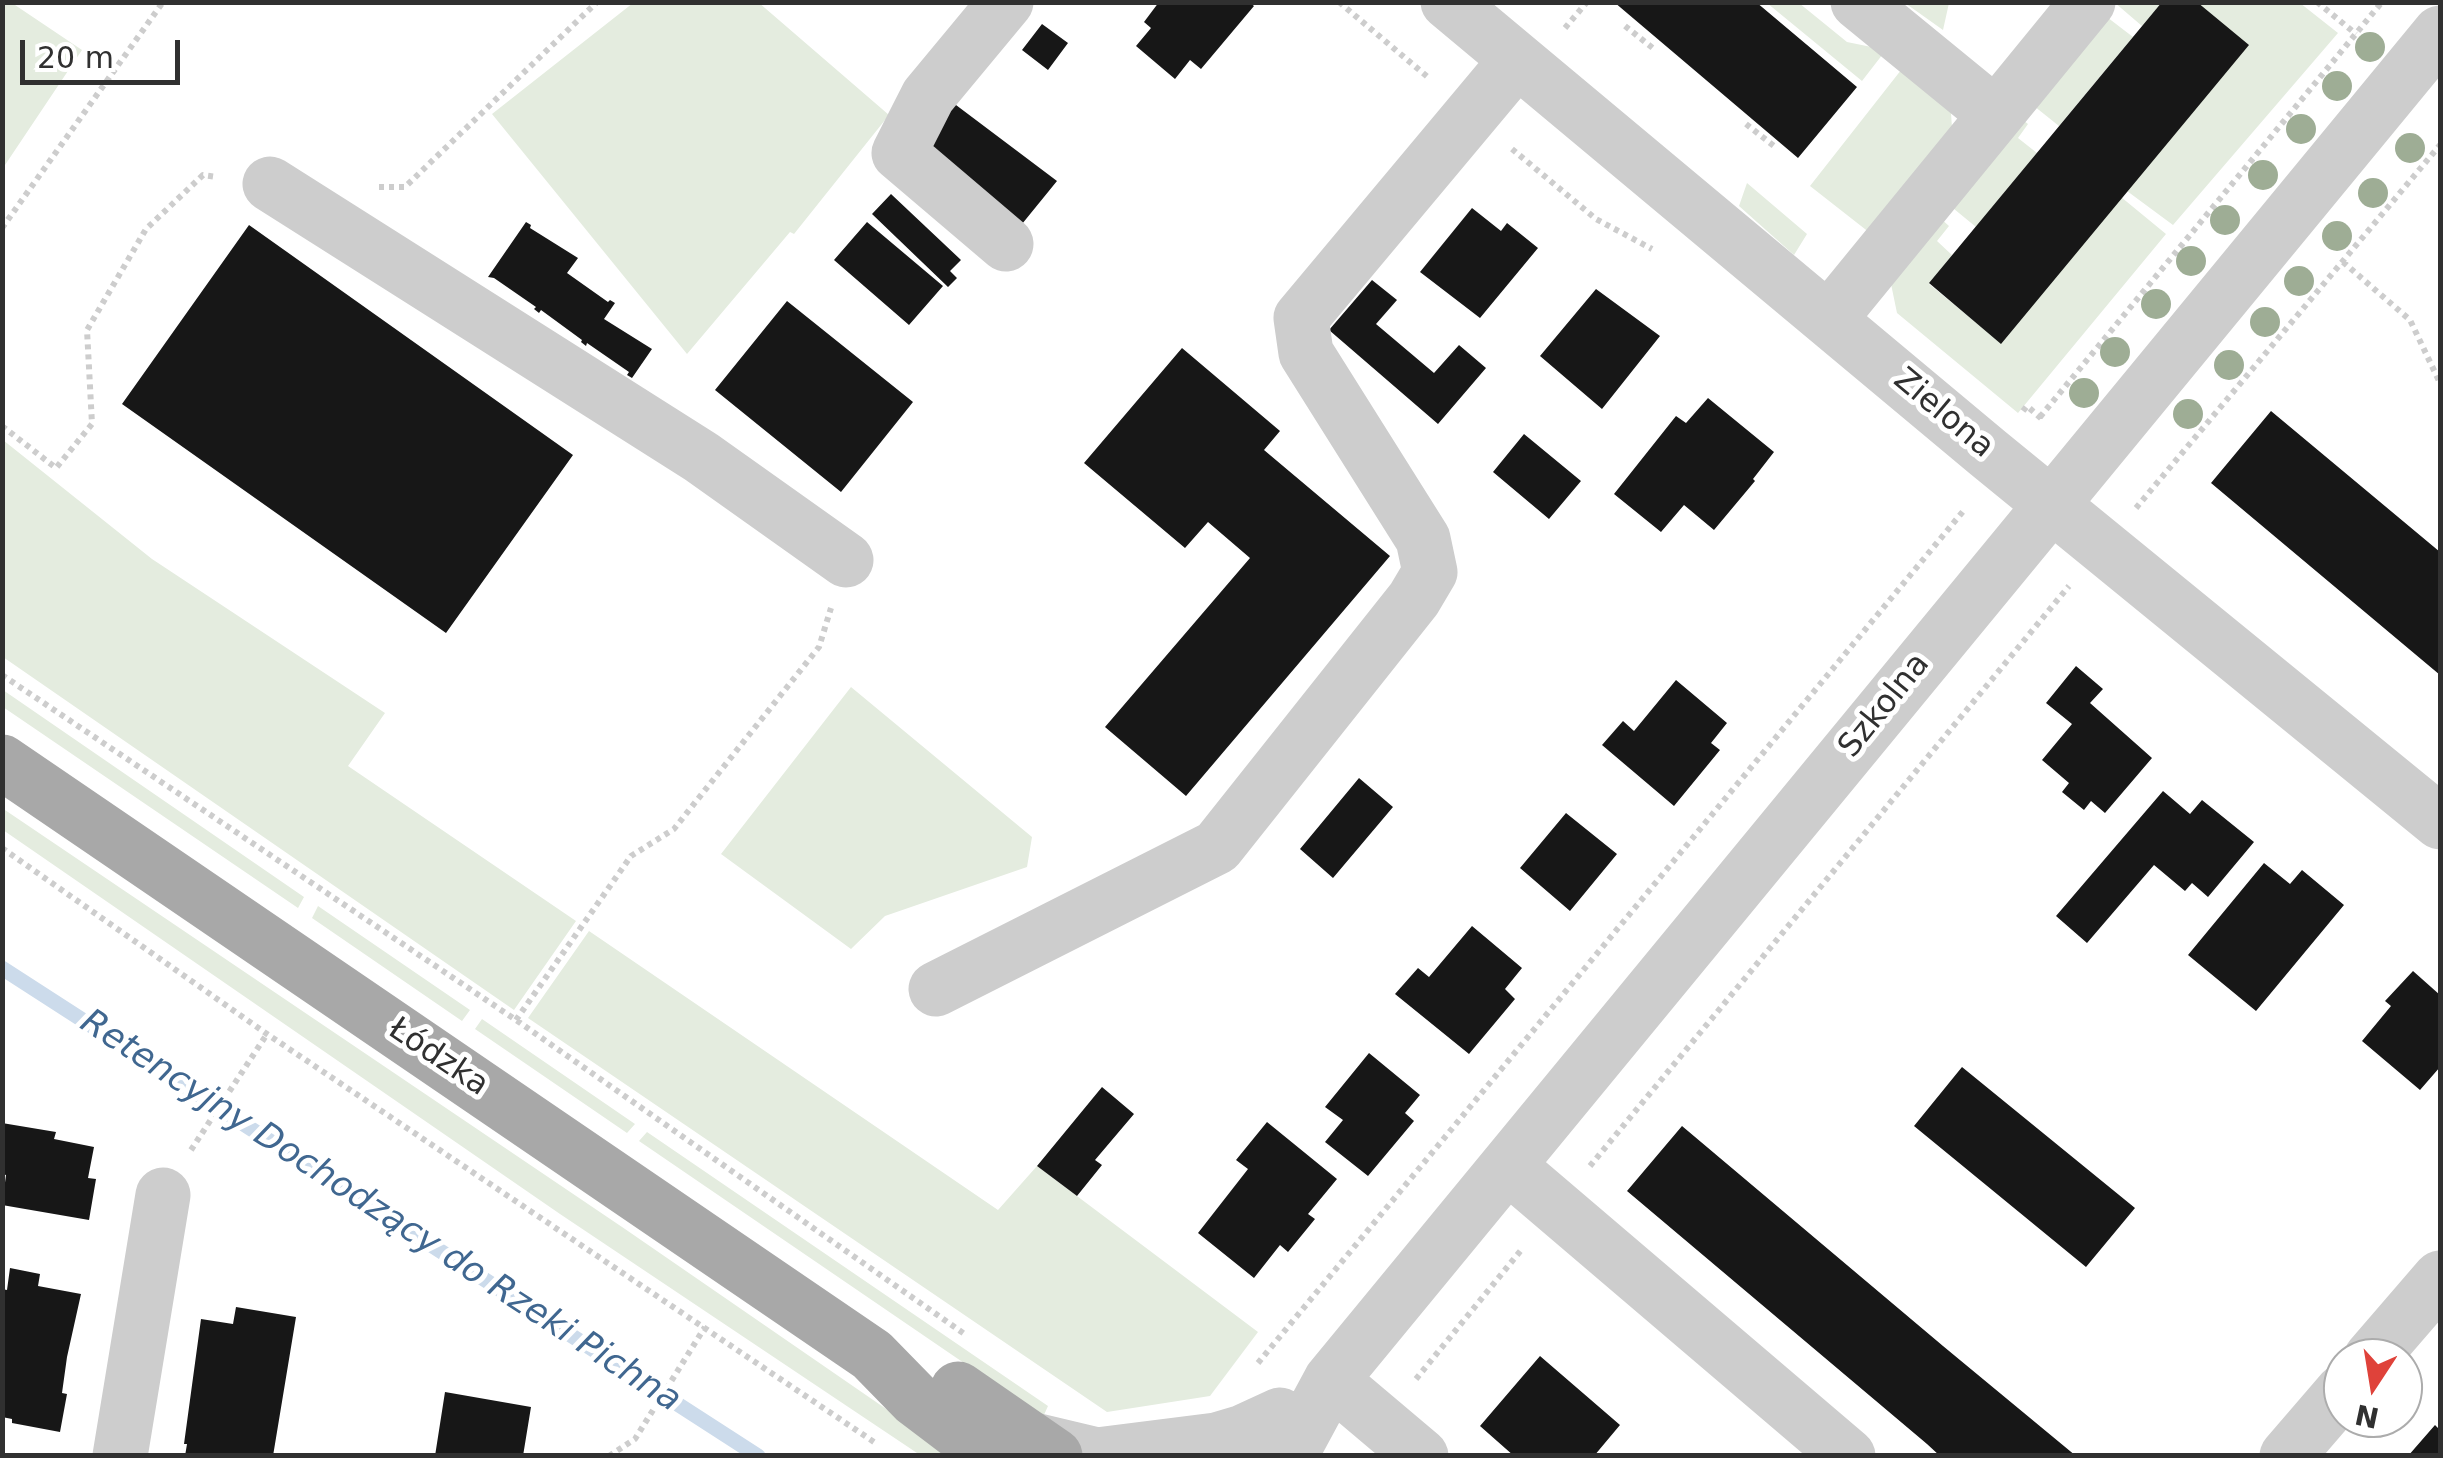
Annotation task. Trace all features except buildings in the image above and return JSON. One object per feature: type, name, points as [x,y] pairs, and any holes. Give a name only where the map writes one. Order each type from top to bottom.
[{"type":"main road","name":"Łódzka","points":[[2,762],[872,1354],[954,1387],[1026,1450]]},
{"type":"street","points":[[1006,2],[928,96],[899,153],[1006,244]]},
{"type":"street","name":"Zielona","points":[[1448,2],[2440,822]]},
{"type":"street","points":[[1858,2],[1995,114]]},
{"type":"street","points":[[1829,319],[2088,2]]},
{"type":"street","points":[[936,989],[1217,847],[1414,599],[1430,572],[1422,539],[1306,353],[1302,318],[1516,61]]},
{"type":"street","name":"Szkolna","points":[[1026,1450],[1097,1456],[1216,1440],[1243,1432],[1272,1442],[1331,1380],[2052,504],[2429,69]]},
{"type":"street","points":[[270,184],[701,458],[846,560]]},
{"type":"street","points":[[1508,1166],[1848,1456]]},
{"type":"street","points":[[120,1456],[162,1196]]},
{"type":"street","points":[[2388,1338],[2440,1278]]},
{"type":"street","points":[[1331,1380],[1401,1438]]},
{"type":"street","points":[[2287,1456],[2323,1414]]},
{"type":"path","points":[[2,228],[163,2]]},
{"type":"path","points":[[1339,2],[1596,219],[1658,252]]},
{"type":"path","points":[[2317,2],[2356,34]]},
{"type":"path","points":[[2040,417],[2382,2]]},
{"type":"path","points":[[1625,26],[1654,49]]},
{"type":"path","points":[[1746,124],[1774,146]]},
{"type":"path","points":[[1401,1438],[1557,1207],[2103,545],[2440,145]]},
{"type":"path","points":[[2343,262],[2410,320],[2440,383]]},
{"type":"path","points":[[1254,1367],[1965,509],[1952,496]]},
{"type":"path","points":[[516,1020],[631,856],[674,829],[819,647],[846,560]]},
{"type":"path","points":[[2,675],[516,1020],[982,1346]]},
{"type":"path","points":[[2,848],[266,1034],[878,1445]]},
{"type":"path","points":[[192,1147],[266,1034]]},
{"type":"path","points":[[609,1456],[635,1439],[706,1327]]},
{"type":"shaded area","points":[[3,2],[12,3],[82,50],[3,168]]},
{"type":"shaded area","points":[[758,2],[889,115],[794,234],[790,232],[687,354],[492,114],[633,3]]},
{"type":"shaded area","points":[[2114,2],[2162,3],[2142,26]]},
{"type":"shaded area","points":[[1767,3],[1799,3],[1847,42],[1886,50],[1862,81]]},
{"type":"shaded area","points":[[1905,3],[1949,3],[1943,30]]},
{"type":"shaded area","points":[[2197,3],[2300,3],[2338,33],[2173,225],[2127,191]]},
{"type":"shaded area","points":[[2103,14],[2133,37],[2059,126],[2029,102]]},
{"type":"shaded area","points":[[1905,65],[1951,113],[1952,128],[1870,233],[1810,186]]},
{"type":"shaded area","points":[[2018,116],[2028,124],[2018,138],[2037,153],[1976,227],[1948,204]]},
{"type":"shaded area","points":[[1747,183],[1807,234],[1794,255],[1739,206]]},
{"type":"shaded area","points":[[2121,197],[2166,234],[2018,413],[1897,313],[1891,284],[1939,217],[1949,226],[1937,241],[1952,255],[1929,284],[2000,342]]},
{"type":"shaded area","points":[[3,440],[152,559],[385,713],[348,766],[576,921],[514,1010],[3,657]]},
{"type":"shaded area","points":[[851,687],[1032,837],[1027,867],[885,916],[851,949],[721,854]]},
{"type":"shaded area","points":[[3,690],[304,897],[298,908],[3,707]]},
{"type":"shaded area","points":[[2,808],[953,1455],[920,1455],[560,1214],[3,830]]},
{"type":"shaded area","points":[[318,906],[470,1010],[462,1021],[312,918]]},
{"type":"shaded area","points":[[589,931],[998,1210],[1037,1166],[1258,1332],[1210,1396],[1107,1412],[528,1018]]},
{"type":"shaded area","points":[[482,1019],[635,1124],[627,1133],[475,1029]]},
{"type":"shaded area","points":[[647,1132],[1048,1406],[1043,1417],[639,1141]]},
{"type":"waterway","name":"Retencyjny Dochodzący do Rzeki Pichna","points":[[2,968],[758,1456]]}]
